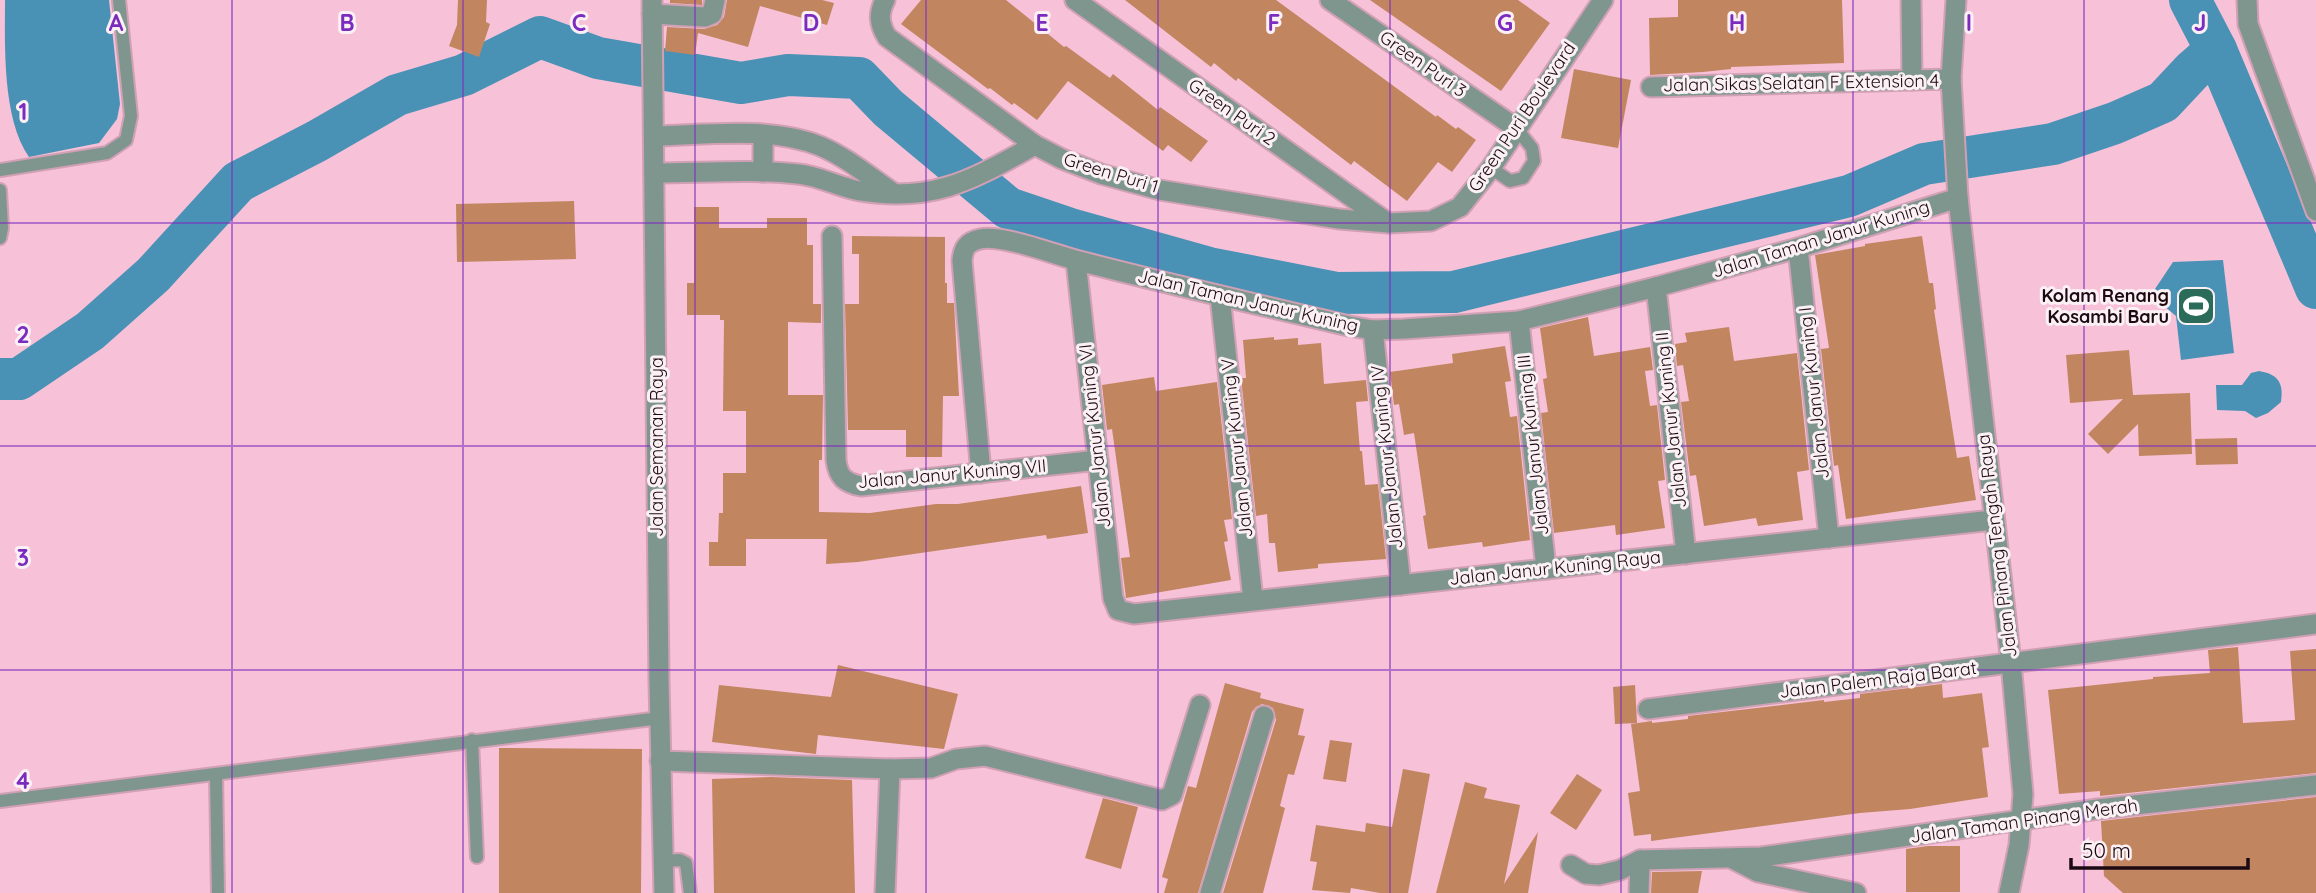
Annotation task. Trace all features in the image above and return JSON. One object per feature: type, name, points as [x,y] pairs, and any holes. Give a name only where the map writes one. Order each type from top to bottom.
[{"type":"street","points":[[652,7],[705,18],[712,13],[715,0]]},
{"type":"street","name":"Green Puri 1","points":[[885,0],[880,9],[880,19],[887,37],[1035,145],[1062,159],[1101,174],[1160,190],[1339,219],[1389,223]]},
{"type":"street","name":"Green Puri 2","points":[[1075,0],[1389,223]]},
{"type":"street","name":"Green Puri 3","points":[[1331,0],[1516,128]]},
{"type":"street","points":[[1578,0],[1599,6]]},
{"type":"street","points":[[1911,0],[1912,80]]},
{"type":"street","name":"Jalan Pinang Tengah Raya","points":[[1956,0],[1951,79],[1958,190],[2023,794],[2022,820],[2009,893]]},
{"type":"street","points":[[2247,0],[2248,24],[2316,211]]},
{"type":"street","name":"Green Puri Boulevard","points":[[1389,223],[1414,224],[1432,221],[1460,207],[1491,168],[1599,6]]},
{"type":"street","name":"Jalan Semanan Raya","points":[[652,7],[660,761],[664,893]]},
{"type":"street","name":"Jalan Sikas Selatan F Extension 4","points":[[1651,87],[1951,79]]},
{"type":"street","points":[[654,136],[763,135],[789,138],[819,146],[845,159],[893,193]]},
{"type":"street","points":[[763,135],[763,172]]},
{"type":"street","points":[[654,173],[800,174],[862,191],[939,191],[966,182],[1035,145]]},
{"type":"street","name":"Jalan Taman Janur Kuning","points":[[981,473],[963,249],[981,238],[996,238],[1076,261],[1373,330],[1519,321],[1798,248],[1958,190]]},
{"type":"street","name":"Jalan Janur Kuning VII","points":[[832,236],[836,460],[842,478],[850,484],[861,486],[1098,460]]},
{"type":"street","name":"Jalan Janur Kuning I","points":[[1798,248],[1829,538]]},
{"type":"street","name":"Jalan Janur Kuning VI","points":[[1076,261],[1113,598],[1118,610]]},
{"type":"street","name":"Jalan Janur Kuning II","points":[[1656,287],[1685,554]]},
{"type":"street","name":"Jalan Janur Kuning V","points":[[1220,296],[1253,600]]},
{"type":"street","name":"Jalan Janur Kuning III","points":[[1519,321],[1546,569]]},
{"type":"street","name":"Jalan Janur Kuning IV","points":[[1373,330],[1401,584]]},
{"type":"street","name":"Jalan Janur Kuning Raya","points":[[1118,610],[1133,614],[1993,520]]},
{"type":"street","name":"Jalan Palem Raja Barat","points":[[1648,709],[2316,624]]},
{"type":"street","points":[[660,761],[890,769],[931,768],[956,759],[985,755],[1162,800],[1171,795],[1200,705]]},
{"type":"street","points":[[1210,893],[1264,716]]},
{"type":"street","points":[[885,893],[890,769]]},
{"type":"street","name":"Jalan Taman Pinang Merah","points":[[1571,865],[1587,874],[1599,875],[1620,870],[1640,860],[1732,859],[2098,810],[2316,785]]},
{"type":"street","name":"Jalan Taman Pinang Merah","points":[[1732,859],[1758,872],[1856,893]]},
{"type":"street","points":[[1639,893],[1640,860]]},
{"type":"lane","points":[[0,170],[107,153],[126,140],[131,116],[119,0]]},
{"type":"lane","points":[[1491,168],[1510,181],[1523,178],[1534,161],[1532,148],[1516,128]]},
{"type":"lane","points":[[0,190],[0,238]]},
{"type":"lane","points":[[0,801],[660,718]]},
{"type":"lane","points":[[472,740],[477,857]]},
{"type":"lane","points":[[216,774],[218,893]]},
{"type":"lane","points":[[663,861],[680,860],[686,863],[690,893]]},
{"type":"water","points":[[5,0],[109,0],[120,104],[117,119],[99,143],[29,157],[20,141],[10,102],[5,60]]},
{"type":"water","name":"Kolam Renang Kosambi Baru","points":[[2223,260],[2234,353],[2181,360],[2176,316],[2151,295],[2173,262]]},
{"type":"water","points":[[2259,371],[2271,374],[2278,380],[2282,390],[2281,402],[2268,413],[2256,418],[2245,411],[2217,410],[2216,385],[2242,385],[2251,373]]},
{"type":"building","points":[[458,0],[487,0],[486,22],[490,24],[479,57],[449,46],[457,25]]},
{"type":"building","points":[[670,0],[702,0],[702,5],[670,3]]},
{"type":"building","points":[[727,0],[822,0],[834,3],[827,25],[760,6],[748,47],[698,33],[695,55],[665,51],[667,27],[704,29],[717,25],[724,17]]},
{"type":"building","points":[[921,0],[1006,0],[1064,47],[1110,78],[1113,74],[1158,110],[1160,107],[1208,141],[1191,162],[1168,145],[1163,151],[1068,81],[1037,120],[988,89],[901,24]]},
{"type":"building","points":[[1125,0],[1276,0],[1436,117],[1437,115],[1456,129],[1458,127],[1476,140],[1452,172],[1438,162],[1407,201],[1354,161],[1351,165],[1238,78],[1236,81],[1214,63],[1211,67]]},
{"type":"building","points":[[1370,0],[1518,0],[1550,23],[1501,91]]},
{"type":"building","points":[[1678,0],[1842,0],[1844,63],[1731,67],[1703,72],[1650,75],[1649,18],[1678,17]]},
{"type":"building","points":[[1574,69],[1631,80],[1618,148],[1561,138]]},
{"type":"building","points":[[574,201],[576,259],[457,262],[456,204]]},
{"type":"building","points":[[694,207],[719,207],[719,228],[767,228],[767,218],[807,218],[807,245],[813,245],[813,304],[821,304],[821,323],[788,322],[788,395],[823,395],[819,512],[870,513],[936,504],[958,504],[1081,486],[1088,533],[1047,539],[1046,535],[858,562],[826,564],[827,539],[746,539],[746,566],[709,566],[709,542],[718,542],[719,513],[723,513],[723,473],[746,473],[746,411],[723,411],[724,320],[720,320],[720,315],[687,315],[687,283],[694,283]]},
{"type":"building","points":[[852,236],[945,237],[945,283],[947,303],[954,303],[959,396],[943,396],[942,457],[906,457],[906,430],[848,430],[845,304],[859,304],[859,254],[852,254]]},
{"type":"building","points":[[1922,236],[1929,283],[1933,283],[1934,310],[1957,458],[1969,456],[1976,500],[1846,519],[1838,465],[1834,466],[1821,349],[1829,348],[1815,255]]},
{"type":"building","points":[[1588,317],[1594,356],[1650,347],[1653,370],[1645,371],[1650,406],[1657,405],[1665,480],[1658,481],[1665,528],[1616,535],[1615,525],[1554,533],[1541,413],[1548,412],[1543,379],[1547,378],[1540,328]]},
{"type":"building","points":[[1729,327],[1734,361],[1797,353],[1809,470],[1797,472],[1803,520],[1758,526],[1756,518],[1704,526],[1696,475],[1690,476],[1681,402],[1689,401],[1683,365],[1677,366],[1675,344],[1687,342],[1685,333]]},
{"type":"building","points":[[1274,337],[1274,340],[1298,338],[1298,345],[1321,343],[1324,384],[1366,380],[1368,401],[1356,402],[1360,451],[1365,485],[1378,484],[1386,559],[1318,564],[1318,568],[1278,572],[1275,543],[1269,543],[1267,514],[1256,516],[1241,378],[1246,378],[1243,340]]},
{"type":"building","points":[[1505,346],[1511,381],[1505,382],[1510,417],[1517,416],[1530,540],[1483,547],[1482,542],[1428,549],[1414,433],[1404,435],[1399,404],[1394,405],[1390,372],[1453,363],[1452,354]]},
{"type":"building","points":[[2129,350],[2133,395],[2190,393],[2192,454],[2139,456],[2138,424],[2108,454],[2088,434],[2123,399],[2070,403],[2066,355]]},
{"type":"building","points":[[1154,377],[1156,391],[1217,382],[1232,519],[1224,520],[1228,541],[1224,542],[1231,580],[1126,598],[1121,558],[1130,557],[1112,429],[1107,430],[1102,385]]},
{"type":"building","points":[[2237,438],[2238,464],[2196,465],[2195,439]]},
{"type":"building","points":[[2238,647],[2243,723],[2295,720],[2290,651],[2316,649],[2316,773],[2100,796],[2100,791],[2059,794],[2048,690],[2210,673],[2208,650]]},
{"type":"building","points":[[838,665],[958,694],[944,749],[818,735],[816,754],[712,742],[719,685],[831,697]]},
{"type":"building","points":[[1225,683],[1261,693],[1260,698],[1304,709],[1298,735],[1305,736],[1294,775],[1288,774],[1280,806],[1285,808],[1263,893],[1223,893],[1276,720],[1273,708],[1262,704],[1252,712],[1198,893],[1164,893],[1168,879],[1162,877],[1188,786],[1196,788]]},
{"type":"building","points":[[1942,684],[1943,698],[1982,693],[1989,747],[1982,748],[1988,797],[1651,841],[1651,834],[1634,836],[1628,793],[1640,791],[1631,724],[1860,698],[1860,694]]},
{"type":"building","points":[[1635,685],[1637,723],[1615,724],[1613,687]]},
{"type":"building","points":[[1330,740],[1352,743],[1346,782],[1323,779]]},
{"type":"building","points":[[499,748],[642,749],[641,893],[499,893]]},
{"type":"building","points":[[1403,769],[1430,774],[1408,893],[1380,893],[1351,888],[1350,893],[1312,890],[1317,862],[1310,861],[1316,825],[1365,832],[1366,823],[1392,827]]},
{"type":"building","points":[[1577,774],[1602,790],[1576,830],[1550,813]]},
{"type":"building","points":[[771,777],[852,780],[855,893],[714,893],[712,779]]},
{"type":"building","points":[[1465,782],[1487,788],[1484,798],[1520,805],[1504,884],[1538,832],[1528,893],[1436,893]]},
{"type":"building","points":[[2316,797],[2316,893],[2123,893],[2104,876],[2101,821]]},
{"type":"building","points":[[1103,798],[1138,807],[1121,869],[1085,858]]},
{"type":"building","points":[[1960,846],[1960,892],[1906,892],[1906,849]]},
{"type":"building","points":[[1702,871],[1698,893],[1651,893],[1652,872]]},
{"type":"waterway","points":[[2190,0],[2216,50]]},
{"type":"waterway","points":[[0,379],[19,379],[90,331],[153,275],[238,182],[397,95],[464,75],[540,37],[598,58],[741,83],[788,75],[859,78],[888,108],[1008,208],[1070,229],[1209,268],[1337,293],[1454,292],[1849,196],[1924,164],[2053,144],[2115,123],[2163,102],[2216,50],[2316,288]]},
{"type":"place","name":"Kolam Renang Kosambi Baru","points":[[2196,306]]}]
